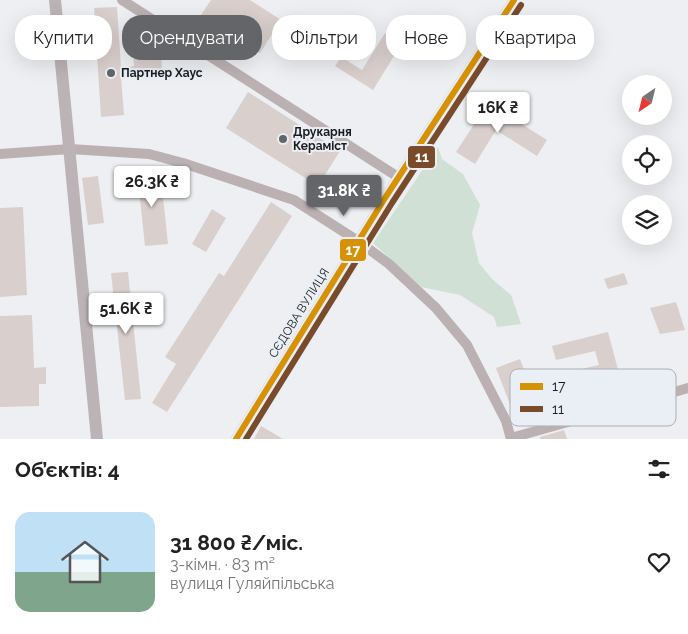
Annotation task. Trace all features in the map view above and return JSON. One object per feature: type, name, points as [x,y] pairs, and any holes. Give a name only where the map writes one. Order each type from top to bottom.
[{"type":"main road","points":[[55,0],[97,439]]},
{"type":"street","points":[[122,0],[398,178]]},
{"type":"street","name":"СЄДОВА ВУЛИЦЯ","points":[[236,439],[358,241],[514,0]]},
{"type":"street","points":[[0,154],[70,149],[149,154],[183,163],[294,200],[358,241],[389,264],[436,308],[467,345],[506,421],[511,438],[553,426]]},
{"type":"green space","points":[[438,147],[442,159],[463,174],[480,205],[472,233],[479,263],[492,279],[511,295],[521,324],[497,327],[494,317],[460,295],[421,287],[373,243]]},
{"type":"building","points":[[211,0],[250,0],[273,15],[272,34],[262,50],[262,15],[201,15]]},
{"type":"building","points":[[117,7],[121,67],[134,66],[134,60],[161,60],[162,74],[121,77],[124,115],[101,117],[97,60],[112,60],[112,15],[94,15],[94,8]]},
{"type":"building","points":[[386,34],[386,60],[392,60],[373,90],[335,66],[339,60],[346,60],[362,70],[368,60],[376,60],[376,47]]},
{"type":"building","name":"Друкарня Кераміст","points":[[248,92],[340,151],[318,186],[226,128]]},
{"type":"building","points":[[488,103],[547,140],[537,156],[496,130],[475,164],[456,152]]},
{"type":"building","points":[[160,169],[168,244],[145,246],[137,171]]},
{"type":"building","points":[[98,176],[104,223],[88,225],[82,178]]},
{"type":"building","points":[[271,202],[292,216],[167,412],[152,403],[176,364],[165,357],[219,273],[224,276]]},
{"type":"building","points":[[23,207],[27,295],[0,297],[0,208]]},
{"type":"building","points":[[212,209],[226,218],[206,252],[192,244]]},
{"type":"building","points":[[128,272],[141,399],[125,400],[111,273]]},
{"type":"building","points":[[624,273],[628,284],[608,289],[604,279]]},
{"type":"building","points":[[676,302],[685,330],[660,334],[650,308]]},
{"type":"building","points":[[32,315],[34,368],[46,367],[46,384],[39,384],[39,406],[0,407],[0,316]]},
{"type":"building","points":[[608,332],[618,369],[581,369],[599,365],[595,351],[556,360],[552,346]]},
{"type":"building","points":[[520,359],[524,369],[510,369],[510,405],[496,368]]},
{"type":"building","points":[[261,426],[283,439],[254,439]]},
{"type":"building","points":[[564,430],[567,439],[540,439],[540,437]]},
{"type":"transit line","name":"17","points":[[236,439],[385,198],[514,0]]},
{"type":"transit line","name":"11","points":[[246,439],[392,203],[521,5]]},
{"type":"place","name":"Партнер Хаус","points":[[111,73]]},
{"type":"place","name":"Друкарня Кераміст","points":[[283,139]]}]
